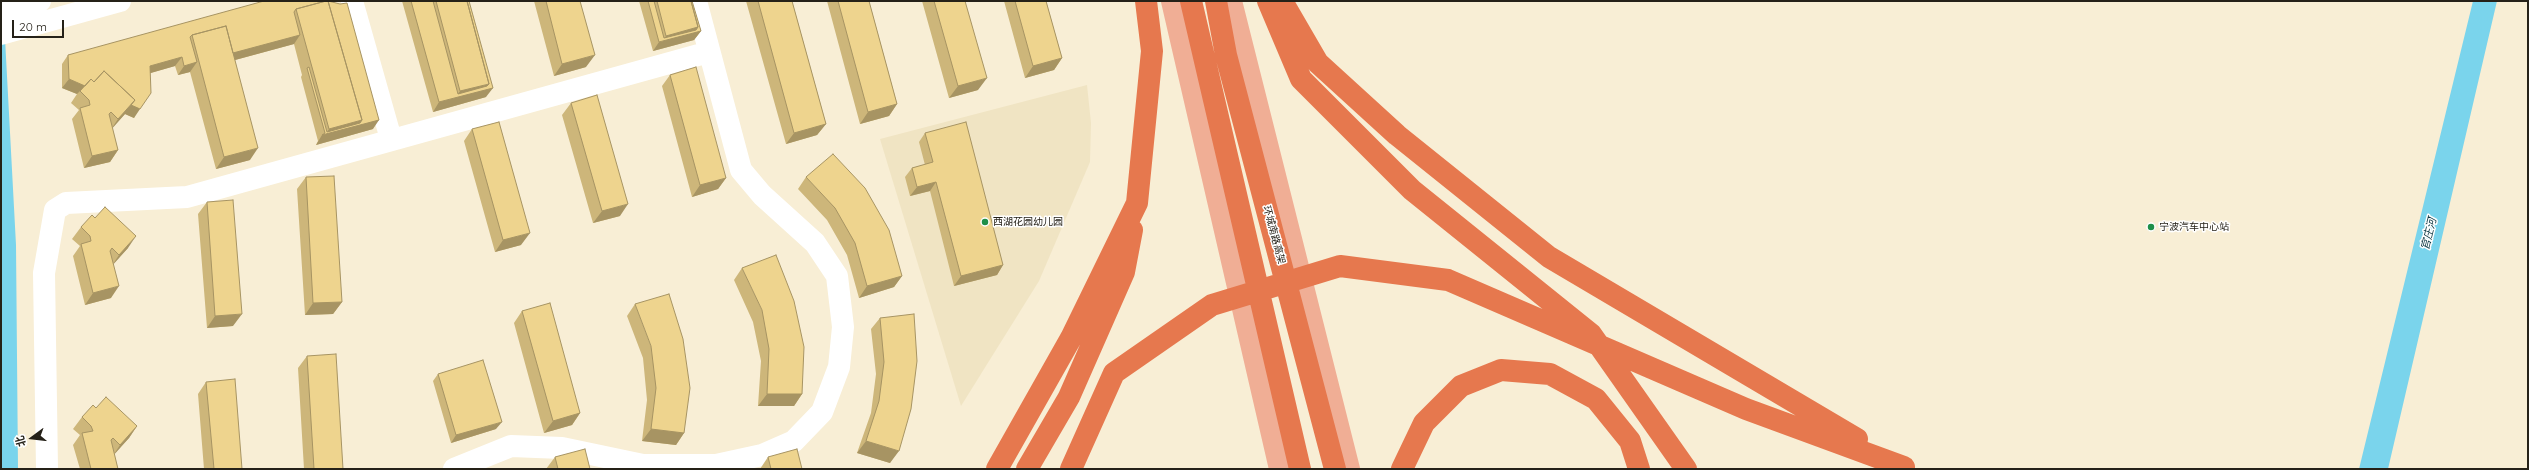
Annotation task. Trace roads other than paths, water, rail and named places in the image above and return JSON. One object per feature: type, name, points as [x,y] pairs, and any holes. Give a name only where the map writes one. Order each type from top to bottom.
[{"type":"highway","points":[[1027,469],[1069,397],[1124,272],[1137,203],[1152,51],[1146,1]]},
{"type":"highway","points":[[1191,1],[1300,469]]},
{"type":"highway","name":"环城南路高架","points":[[1216,1],[1226,55],[1335,469]]},
{"type":"highway","points":[[1268,1],[1301,79],[1412,190],[1590,334],[1686,469]]},
{"type":"highway","points":[[1282,1],[1318,63],[1397,135],[1549,257],[1907,468]]},
{"type":"highway","points":[[997,469],[1071,338],[1137,203]]},
{"type":"highway","points":[[1071,469],[1114,373],[1212,305],[1340,266],[1448,280],[1746,409],[1907,468]]},
{"type":"highway","points":[[1402,469],[1424,423],[1461,386],[1501,370],[1550,374],[1596,399],[1630,441],[1639,469]]},
{"type":"main road","points":[[1172,1],[1280,469]]},
{"type":"main road","points":[[1231,1],[1349,469]]},
{"type":"main road","points":[[1340,435],[1361,469]]},
{"type":"street","points":[[7,10],[40,1]]},
{"type":"street","points":[[10,32],[120,1]]},
{"type":"street","points":[[352,1],[391,139]]},
{"type":"street","points":[[454,469],[511,446],[562,448],[643,465],[716,465],[762,455],[794,440],[822,412],[839,367],[843,327],[836,276],[815,243],[762,195],[741,170],[696,1]]},
{"type":"street","points":[[47,469],[44,273],[55,210],[66,203],[187,197],[391,139],[709,52]]},
{"type":"water","points":[[1,1],[3,1],[16,245],[18,469],[1,469]]},
{"type":"water","name":"官庄河","points":[[2473,1],[2497,1],[2388,469],[2359,469]]},
{"type":"place","name":"西湖花园幼儿园","points":[[985,222]]},
{"type":"place","name":"宁波汽车中心站","points":[[2151,227]]}]
